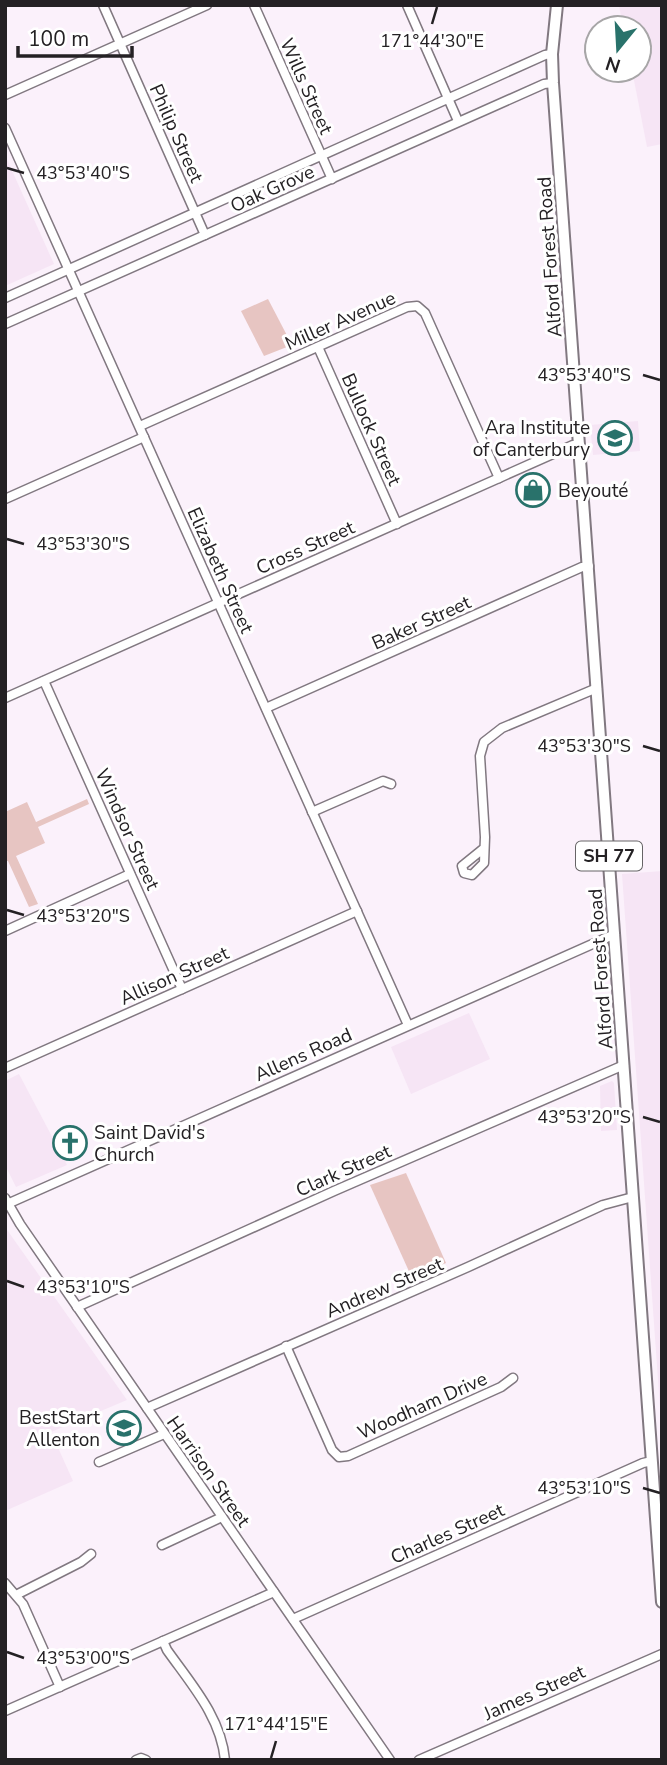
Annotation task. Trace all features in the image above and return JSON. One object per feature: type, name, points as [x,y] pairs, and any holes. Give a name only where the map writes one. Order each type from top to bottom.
[{"type":"main road","name":"SH 77","points":[[553,83],[552,54],[557,5]]},
{"type":"main road","name":"Alford Forest Road","points":[[553,83],[662,1602]]},
{"type":"street","name":"Philip Street","points":[[103,5],[205,235]]},
{"type":"street","points":[[5,95],[207,5]]},
{"type":"street","name":"Wills Street","points":[[254,5],[332,179]]},
{"type":"street","points":[[407,5],[458,121]]},
{"type":"street","name":"Oak Grove","points":[[5,298],[552,54]]},
{"type":"street","name":"Oak Grove","points":[[5,324],[458,121],[544,84],[553,83]]},
{"type":"street","name":"Elizabeth Street","points":[[5,128],[408,1025]]},
{"type":"street","name":"Miller Avenue","points":[[140,426],[407,307],[417,306],[421,308],[499,478]]},
{"type":"street","name":"Bullock Street","points":[[318,346],[397,524]]},
{"type":"street","points":[[5,499],[144,436]]},
{"type":"street","name":"Cross Street","points":[[5,698],[573,445],[580,445]]},
{"type":"street","name":"Baker Street","points":[[266,708],[589,566]]},
{"type":"street","name":"Windsor Street","points":[[44,681],[182,989]]},
{"type":"street","points":[[483,849],[485,837],[480,755],[484,742],[502,728],[597,688]]},
{"type":"street","points":[[312,812],[383,781],[391,784]]},
{"type":"street","points":[[5,931],[131,874]]},
{"type":"street","name":"Allison Street","points":[[5,1068],[356,911]]},
{"type":"street","name":"Allens Road","points":[[6,1202],[615,934]]},
{"type":"street","name":"Clark Street","points":[[77,1307],[334,1191],[624,1065]]},
{"type":"street","name":"Andrew Street","points":[[147,1408],[468,1268],[603,1205],[633,1197]]},
{"type":"street","name":"Harrison Street","points":[[6,1202],[390,1760]]},
{"type":"street","name":"Woodham Drive","points":[[286,1346],[332,1450],[339,1457],[348,1456],[501,1387],[513,1378]]},
{"type":"street","points":[[99,1462],[164,1434]]},
{"type":"street","name":"Charles Street","points":[[293,1619],[652,1461]]},
{"type":"street","points":[[162,1545],[222,1517]]},
{"type":"street","points":[[16,1595],[91,1555]]},
{"type":"street","points":[[5,1583],[29,1616],[60,1687]]},
{"type":"street","points":[[5,1711],[274,1592]]},
{"type":"street","points":[[163,1641],[212,1716],[221,1738],[225,1760]]},
{"type":"street","name":"James Street","points":[[419,1760],[662,1654]]},
{"type":"street","points":[[136,1760],[146,1760]]},
{"type":"shaded area","points":[[619,5],[662,5],[662,144],[647,147],[635,84],[653,84],[653,14],[621,14]]},
{"type":"shaded area","points":[[5,155],[54,264],[5,286]]},
{"type":"shaded area","points":[[268,299],[292,345],[264,356],[241,311]]},
{"type":"shaded area","name":"Ara Institute of Canterbury","points":[[638,421],[640,451],[593,455],[590,425]]},
{"type":"shaded area","points":[[87,799],[89,804],[38,827],[45,843],[16,856],[38,904],[29,907],[8,861],[5,861],[5,812],[27,802],[36,822]]},
{"type":"shaded area","points":[[662,871],[662,1436],[622,874]]},
{"type":"shaded area","points":[[469,1013],[490,1059],[411,1094],[391,1047]]},
{"type":"shaded area","points":[[19,1074],[67,1165],[16,1187],[5,1165],[5,1081]]},
{"type":"shaded area","points":[[612,1081],[617,1130],[601,1131],[600,1086]]},
{"type":"shaded area","points":[[406,1173],[446,1263],[412,1278],[370,1185]]},
{"type":"shaded area","points":[[5,1227],[127,1400],[51,1432],[73,1481],[5,1511]]},
{"type":"place","name":"Ara Institute of Canterbury","points":[[615,438]]},
{"type":"place","name":"Beyouté","points":[[533,490]]},
{"type":"place","name":"Saint David's Church","points":[[70,1143]]},
{"type":"place","name":"BestStart Allenton","points":[[124,1428]]}]
